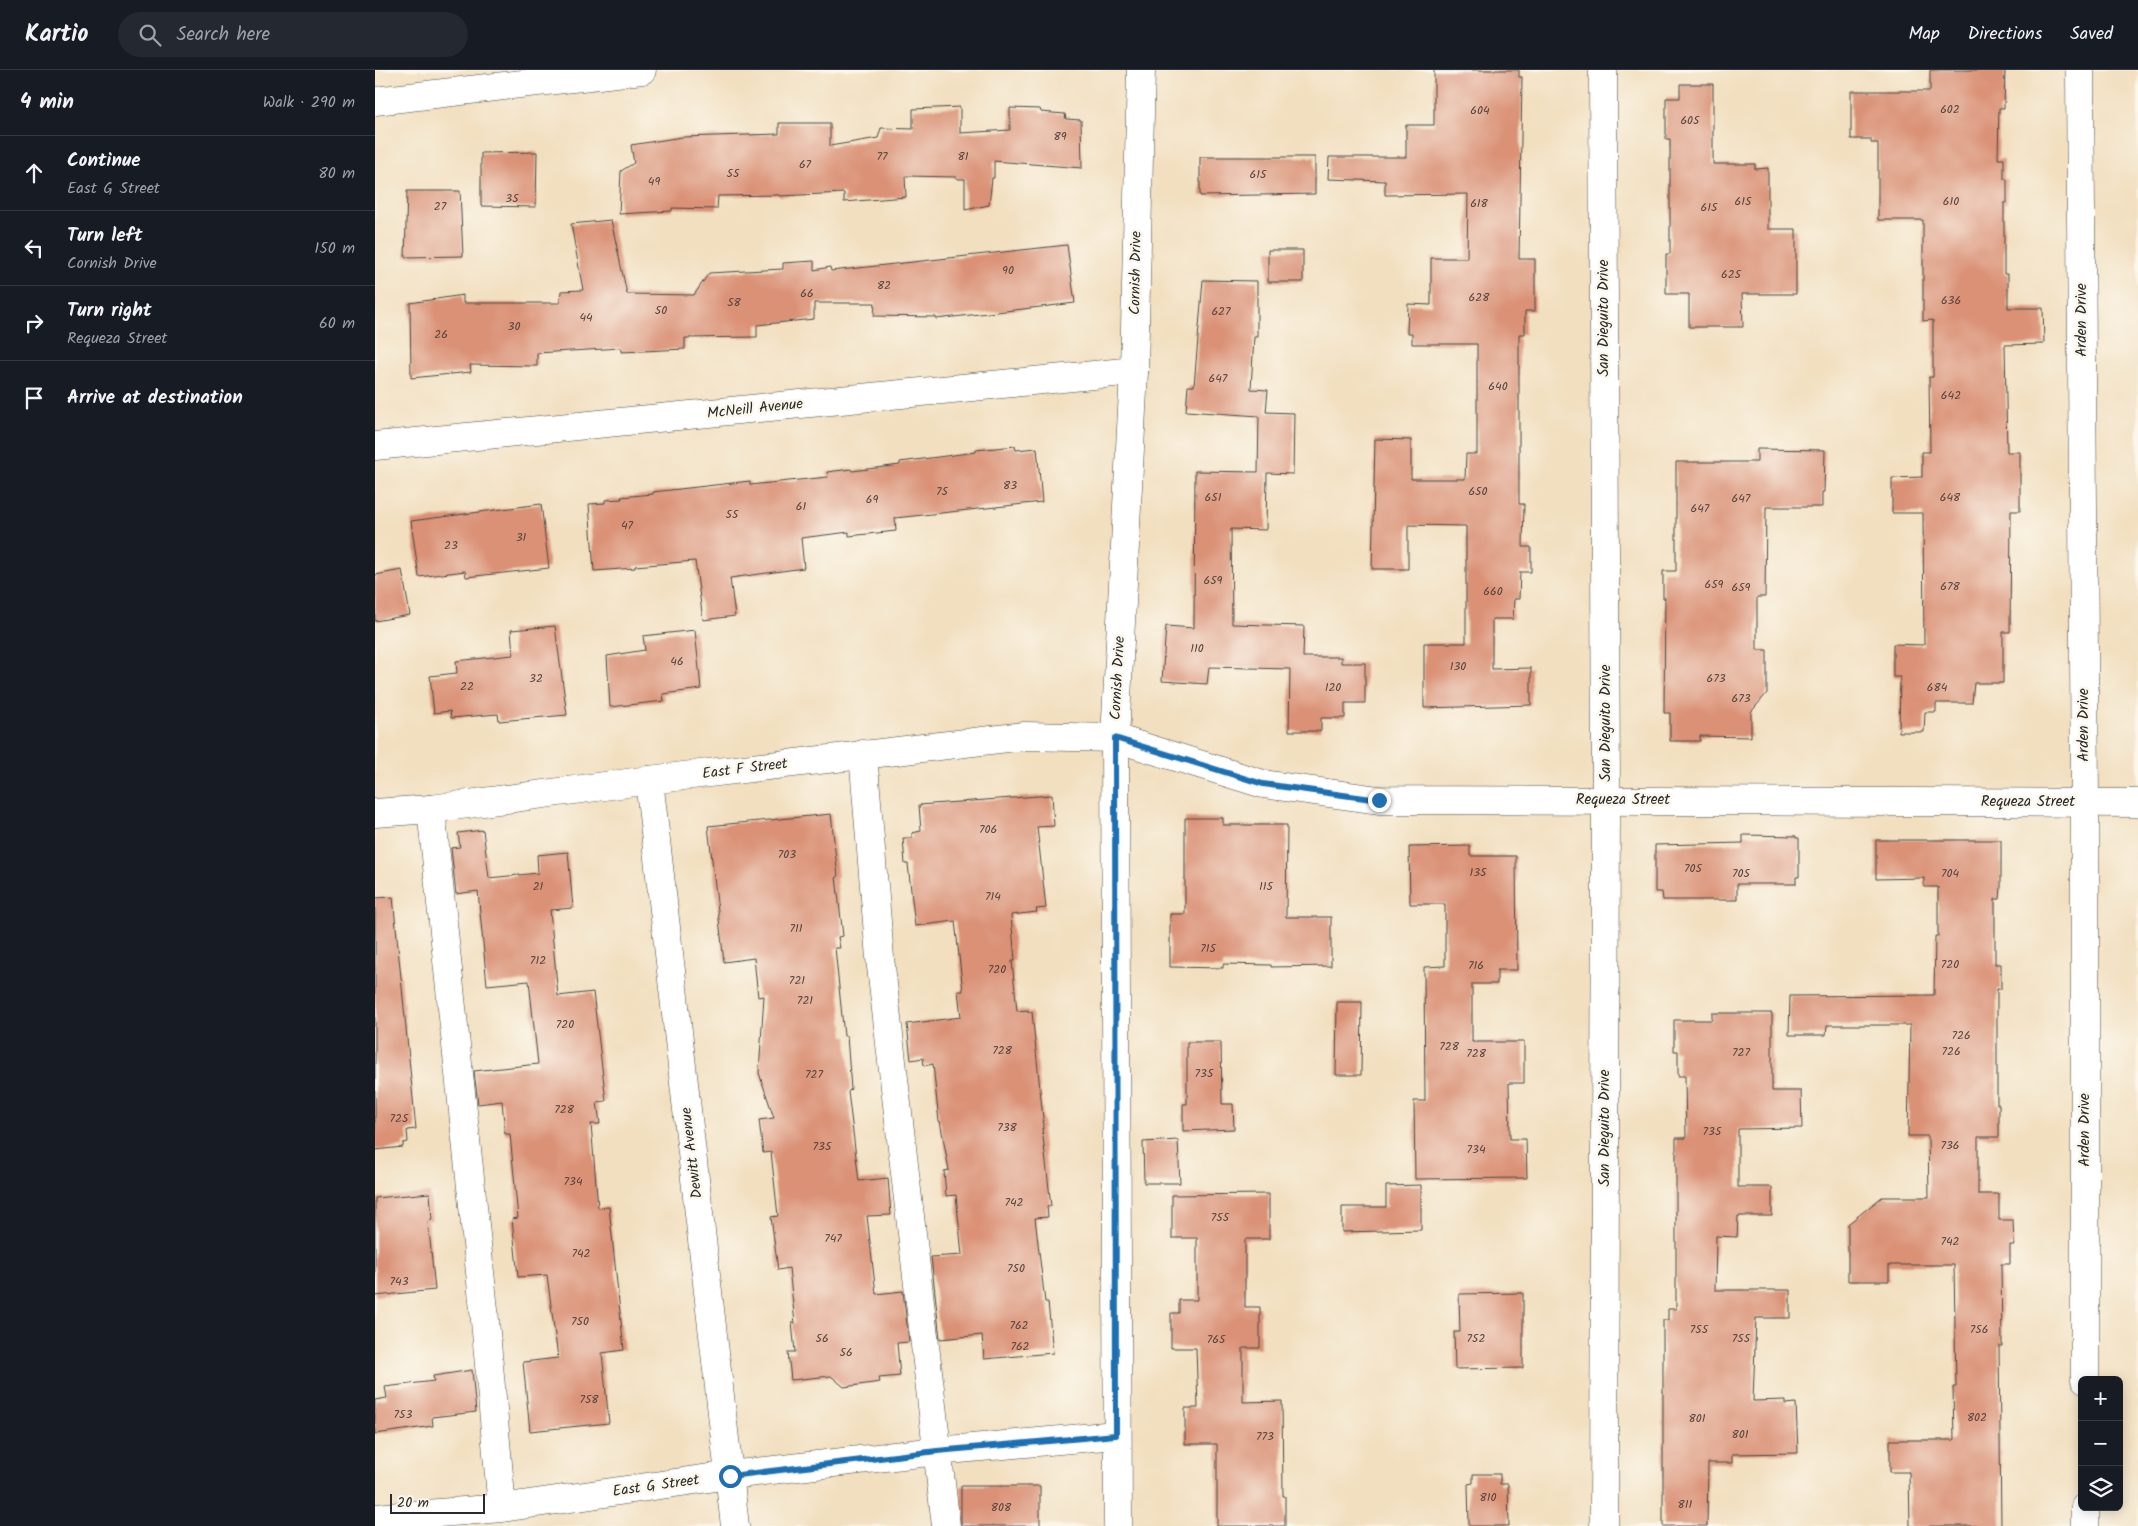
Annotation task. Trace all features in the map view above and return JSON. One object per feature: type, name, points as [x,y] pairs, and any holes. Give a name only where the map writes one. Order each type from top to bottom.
[{"type":"street","points":[[375,101],[642,70]]},
{"type":"street","name":"Cornish Drive","points":[[1118,1526],[1116,1435],[1115,738],[1134,371],[1141,70]]},
{"type":"street","name":"San Dieguito Drive","points":[[1603,70],[1606,800],[1604,1526]]},
{"type":"street","name":"Arden Drive","points":[[2080,70],[2085,802],[2085,1376]]},
{"type":"street","name":"McNeill Avenue","points":[[375,446],[1134,371]]},
{"type":"street","name":"East F Street","points":[[375,813],[431,809],[649,780],[1025,736],[1115,738]]},
{"type":"street","name":"Requeza Street","points":[[1115,738],[1263,784],[1379,800],[2138,803]]},
{"type":"street","points":[[863,754],[881,958],[946,1526]]},
{"type":"street","name":"Dewitt Avenue","points":[[649,780],[735,1526]]},
{"type":"street","points":[[431,809],[485,1320],[502,1508]]},
{"type":"street","name":"East G Street","points":[[375,1518],[502,1508],[730,1476],[937,1451],[1116,1435]]},
{"type":"street","points":[[2085,1511],[2085,1526]]},
{"type":"building","points":[[1434,70],[1519,70],[1519,77],[1522,77],[1519,259],[1535,259],[1535,311],[1525,311],[1525,334],[1519,334],[1519,504],[1524,504],[1523,547],[1531,547],[1531,572],[1520,572],[1519,599],[1514,599],[1513,619],[1492,619],[1492,669],[1531,668],[1531,705],[1424,708],[1424,643],[1466,643],[1466,526],[1408,525],[1408,569],[1372,569],[1375,439],[1411,440],[1411,479],[1465,479],[1466,454],[1477,454],[1477,344],[1412,344],[1412,333],[1407,333],[1408,304],[1431,305],[1431,258],[1467,258],[1468,194],[1385,195],[1385,181],[1328,179],[1329,157],[1406,157],[1406,125],[1434,125]]},
{"type":"building","points":[[1930,70],[2005,70],[2004,108],[1999,108],[1998,159],[2004,159],[2004,179],[2007,179],[2007,203],[2004,203],[2004,274],[2008,274],[2008,308],[2043,308],[2044,344],[2005,345],[2007,452],[2020,452],[2020,511],[2011,511],[2010,632],[2003,632],[2003,683],[1974,683],[1972,703],[1936,703],[1936,712],[1925,712],[1924,732],[1899,732],[1900,677],[1893,677],[1893,644],[1924,645],[1923,513],[1892,513],[1892,478],[1922,477],[1922,452],[1930,452],[1929,377],[1933,377],[1933,320],[1923,321],[1923,220],[1878,220],[1878,143],[1871,143],[1871,139],[1851,139],[1851,91],[1930,91]]},
{"type":"building","points":[[1680,84],[1713,84],[1713,164],[1755,164],[1755,169],[1768,168],[1768,229],[1796,229],[1796,294],[1742,294],[1743,327],[1689,327],[1689,294],[1666,294],[1666,254],[1670,254],[1670,139],[1666,139],[1666,98],[1680,98]]},
{"type":"building","points":[[960,107],[960,133],[1010,130],[1010,108],[1040,109],[1041,112],[1065,114],[1066,119],[1081,120],[1082,168],[994,161],[994,178],[992,178],[989,205],[965,210],[965,179],[957,179],[957,177],[905,176],[906,197],[844,202],[844,193],[718,196],[717,209],[672,208],[672,211],[619,214],[621,171],[634,163],[631,145],[682,137],[779,134],[779,123],[830,123],[830,146],[878,138],[881,128],[913,129],[913,109]]},
{"type":"building","points":[[537,152],[536,207],[481,206],[481,153]]},
{"type":"building","points":[[1200,157],[1315,157],[1315,194],[1200,196]]},
{"type":"building","points":[[407,191],[460,191],[463,256],[405,257]]},
{"type":"building","points":[[611,220],[627,294],[694,295],[709,273],[783,269],[783,263],[814,261],[814,270],[830,267],[831,271],[1067,245],[1075,303],[936,319],[936,317],[874,316],[875,303],[814,303],[814,319],[757,325],[757,337],[685,338],[685,349],[621,352],[621,348],[537,353],[537,366],[470,365],[471,372],[411,378],[410,303],[463,295],[463,303],[560,303],[561,291],[583,290],[571,224]]},
{"type":"building","points":[[1268,250],[1303,250],[1303,282],[1268,282]]},
{"type":"building","points":[[1203,280],[1257,281],[1257,337],[1254,337],[1251,389],[1268,390],[1266,412],[1294,413],[1293,474],[1267,473],[1266,530],[1231,529],[1232,624],[1304,626],[1303,657],[1341,657],[1341,663],[1365,663],[1365,703],[1345,703],[1345,718],[1321,718],[1321,731],[1289,731],[1290,669],[1209,667],[1207,684],[1162,681],[1166,626],[1194,628],[1195,471],[1258,472],[1259,416],[1186,411],[1188,386],[1194,386]]},
{"type":"building","points":[[1015,446],[1016,450],[1037,448],[1042,502],[895,518],[896,531],[849,536],[849,532],[801,538],[804,568],[730,578],[735,616],[703,620],[695,561],[594,571],[589,504],[605,503],[605,500],[622,499],[621,497],[653,494],[653,492],[750,481],[750,485],[828,477],[827,472],[900,465],[900,462]]},
{"type":"building","points":[[1757,449],[1825,450],[1822,507],[1766,507],[1765,597],[1757,597],[1757,650],[1767,650],[1767,693],[1751,712],[1751,737],[1700,736],[1700,741],[1670,741],[1670,713],[1664,713],[1665,598],[1663,598],[1663,571],[1676,571],[1676,462],[1757,462]]},
{"type":"building","points":[[541,504],[549,568],[466,577],[465,571],[419,577],[411,521]]},
{"type":"building","points":[[402,570],[410,615],[375,621],[375,575]]},
{"type":"building","points":[[555,626],[567,715],[499,721],[498,714],[451,718],[450,711],[434,713],[430,676],[457,673],[456,661],[513,655],[511,630]]},
{"type":"building","points":[[695,630],[701,689],[663,694],[664,701],[610,707],[607,656],[645,650],[643,636]]},
{"type":"building","points":[[1052,795],[1054,826],[1037,827],[1046,908],[1036,909],[1037,912],[1011,915],[1015,961],[1012,961],[1017,1011],[1028,1010],[1028,1012],[1032,1012],[1044,1128],[1042,1128],[1051,1206],[1047,1206],[1048,1217],[1035,1218],[1045,1302],[1048,1302],[1053,1353],[984,1359],[982,1335],[940,1339],[931,1257],[962,1255],[956,1195],[946,1196],[944,1171],[949,1170],[939,1122],[933,1064],[924,1066],[923,1058],[911,1060],[907,1024],[961,1017],[958,991],[963,991],[955,921],[915,926],[908,864],[905,864],[903,838],[912,838],[912,833],[921,831],[919,805]]},
{"type":"building","points":[[831,814],[843,936],[838,937],[840,948],[835,948],[844,1036],[847,1036],[851,1089],[848,1092],[859,1181],[888,1178],[891,1215],[867,1216],[876,1294],[903,1291],[909,1342],[897,1343],[900,1376],[879,1378],[880,1382],[844,1387],[831,1376],[791,1380],[788,1352],[795,1352],[792,1323],[795,1323],[789,1268],[778,1270],[771,1217],[778,1216],[771,1152],[763,1153],[759,1120],[774,1118],[759,1073],[764,996],[758,997],[754,958],[724,962],[708,826]]},
{"type":"building","points":[[1185,818],[1223,818],[1223,825],[1287,825],[1286,917],[1331,917],[1331,966],[1271,967],[1271,965],[1223,964],[1223,968],[1170,967],[1170,914],[1185,914]]},
{"type":"building","points":[[483,830],[489,878],[538,873],[537,855],[568,852],[573,908],[550,910],[558,996],[593,992],[606,1101],[597,1102],[600,1124],[591,1124],[598,1208],[609,1207],[624,1350],[602,1353],[609,1423],[530,1431],[523,1362],[558,1358],[547,1275],[518,1277],[512,1219],[518,1218],[510,1134],[505,1134],[502,1101],[478,1104],[474,1071],[538,1064],[529,981],[487,985],[478,891],[456,894],[451,848],[460,847],[458,833]]},
{"type":"building","points":[[1743,835],[1796,836],[1796,838],[1799,838],[1799,877],[1796,877],[1796,884],[1737,884],[1737,900],[1663,900],[1662,892],[1655,892],[1655,845],[1743,843]]},
{"type":"building","points":[[1876,840],[2001,840],[2000,899],[1995,899],[1995,964],[2001,964],[2001,989],[1997,989],[1997,1104],[1999,1104],[1999,1137],[1978,1137],[1978,1194],[1999,1194],[1999,1220],[2013,1220],[2014,1245],[2010,1245],[2010,1264],[2001,1264],[2002,1346],[1999,1346],[2001,1526],[1910,1526],[1909,1472],[1890,1472],[1890,1440],[1954,1440],[1953,1387],[1956,1387],[1954,1265],[1889,1265],[1889,1281],[1848,1281],[1848,1224],[1882,1197],[1929,1197],[1928,1136],[1908,1136],[1910,1025],[1827,1025],[1826,1035],[1789,1035],[1790,996],[1934,995],[1935,936],[1938,936],[1938,887],[1924,887],[1924,878],[1876,879]]},
{"type":"building","points":[[1470,846],[1470,856],[1516,856],[1517,970],[1497,970],[1497,984],[1472,984],[1472,1042],[1524,1042],[1524,1083],[1509,1083],[1510,1139],[1526,1139],[1527,1178],[1415,1179],[1414,1101],[1425,1101],[1424,967],[1445,966],[1445,904],[1410,904],[1409,847]]},
{"type":"building","points":[[393,897],[416,1129],[407,1130],[408,1142],[403,1143],[403,1147],[375,1150],[375,898]]},
{"type":"building","points":[[1337,1002],[1362,1002],[1361,1075],[1336,1075]]},
{"type":"building","points":[[1712,1013],[1772,1013],[1772,1091],[1801,1091],[1802,1128],[1738,1129],[1738,1187],[1772,1187],[1772,1216],[1738,1216],[1737,1237],[1716,1236],[1715,1290],[1790,1290],[1790,1318],[1756,1318],[1753,1401],[1786,1400],[1786,1404],[1796,1403],[1798,1453],[1732,1454],[1732,1463],[1708,1463],[1707,1526],[1663,1526],[1663,1320],[1668,1320],[1668,1309],[1676,1309],[1676,1138],[1686,1138],[1685,1076],[1678,1076],[1678,1051],[1674,1051],[1674,1020],[1712,1020]]},
{"type":"building","points":[[1187,1042],[1221,1042],[1222,1104],[1233,1104],[1234,1129],[1183,1131],[1183,1104],[1187,1104]]},
{"type":"building","points":[[1178,1140],[1180,1183],[1144,1183],[1143,1142]]},
{"type":"building","points":[[1421,1185],[1421,1230],[1342,1232],[1342,1207],[1386,1207],[1386,1186]]},
{"type":"building","points":[[430,1193],[432,1220],[428,1221],[435,1290],[375,1296],[375,1198]]},
{"type":"building","points":[[1269,1194],[1269,1239],[1245,1239],[1245,1307],[1260,1307],[1260,1348],[1243,1348],[1243,1402],[1282,1401],[1285,1526],[1217,1526],[1217,1444],[1185,1444],[1185,1408],[1198,1408],[1196,1348],[1171,1348],[1171,1313],[1179,1313],[1179,1300],[1197,1300],[1197,1238],[1172,1238],[1172,1195]]},
{"type":"building","points":[[1523,1293],[1523,1368],[1455,1369],[1454,1332],[1460,1332],[1459,1294]]},
{"type":"building","points":[[472,1370],[476,1412],[432,1417],[433,1426],[375,1434],[375,1400],[387,1398],[385,1387],[434,1381],[433,1376]]},
{"type":"building","points":[[1473,1474],[1500,1474],[1500,1484],[1508,1484],[1509,1526],[1469,1526],[1468,1484],[1473,1483]]},
{"type":"building","points":[[961,1486],[1040,1486],[1040,1526],[961,1526]]},
{"type":"route","points":[[730,1476],[937,1451],[1116,1435],[1115,738],[1263,784],[1379,800]]}]
